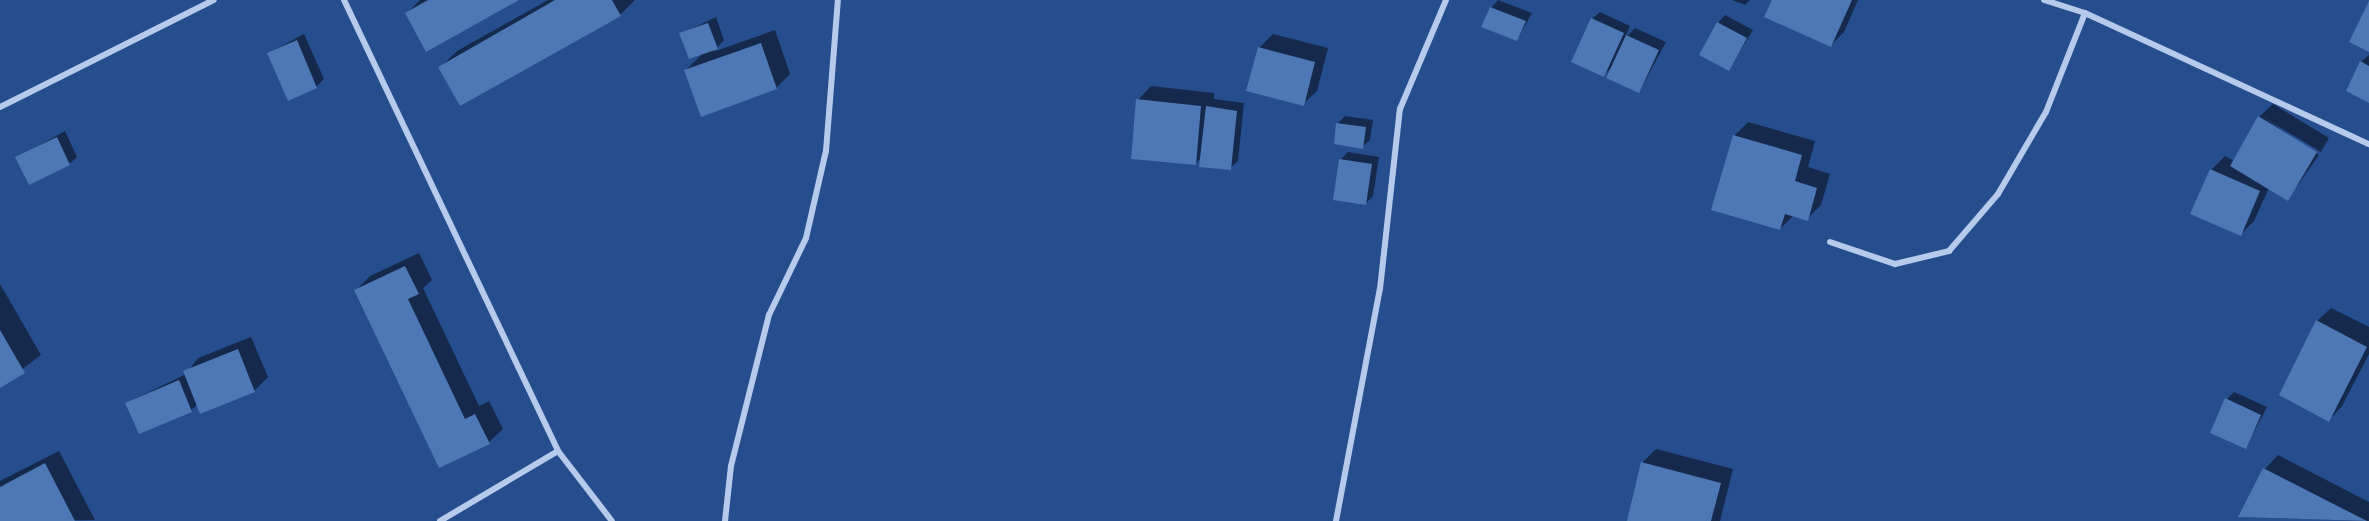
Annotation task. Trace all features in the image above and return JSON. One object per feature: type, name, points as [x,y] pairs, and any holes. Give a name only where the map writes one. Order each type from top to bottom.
[{"type":"street","points":[[0,107],[214,0]]},
{"type":"street","points":[[344,0],[558,451],[612,521]]},
{"type":"street","points":[[725,521],[731,466],[769,315],[806,238],[826,151],[838,0]]},
{"type":"street","points":[[1336,521],[1380,289],[1400,109],[1446,0]]},
{"type":"street","points":[[2044,0],[2085,13],[2369,144]]},
{"type":"street","points":[[1830,242],[1894,264],[1949,251],[1998,194],[2046,112],[2085,13]]},
{"type":"street","points":[[440,521],[558,451]]},
{"type":"building","points":[[428,0],[519,0],[426,52],[405,13]]},
{"type":"building","points":[[555,0],[612,0],[621,16],[460,106],[438,67]]},
{"type":"building","points":[[1772,0],[1852,0],[1831,47],[1764,17]]},
{"type":"building","points":[[2369,1],[2369,52],[2349,42]]},
{"type":"building","points":[[1490,7],[1526,21],[1517,41],[1481,27]]},
{"type":"building","points":[[1591,18],[1624,33],[1604,77],[1571,62]]},
{"type":"building","points":[[1717,22],[1747,38],[1729,71],[1699,55]]},
{"type":"building","points":[[708,23],[718,49],[689,59],[679,33]]},
{"type":"building","points":[[1626,35],[1659,50],[1639,93],[1606,78]]},
{"type":"building","points":[[297,40],[317,88],[288,101],[267,53]]},
{"type":"building","points":[[761,43],[777,89],[701,117],[684,70]]},
{"type":"building","points":[[1258,47],[1315,62],[1304,106],[1246,91]]},
{"type":"building","points":[[2360,61],[2369,66],[2369,103],[2346,91]]},
{"type":"building","points":[[1136,99],[1201,106],[1196,165],[1131,159]]},
{"type":"building","points":[[1206,106],[1237,111],[1231,170],[1199,167]]},
{"type":"building","points":[[2258,116],[2317,152],[2288,201],[2230,166]]},
{"type":"building","points":[[1336,123],[1366,127],[1363,149],[1334,144]]},
{"type":"building","points":[[1733,135],[1802,155],[1795,181],[1817,188],[1808,221],[1785,214],[1780,230],[1711,210]]},
{"type":"building","points":[[57,137],[70,165],[29,185],[15,157]]},
{"type":"building","points":[[1339,159],[1372,164],[1366,205],[1333,200]]},
{"type":"building","points":[[2210,169],[2260,191],[2241,236],[2190,214]]},
{"type":"building","points":[[405,266],[419,294],[408,299],[465,419],[475,414],[490,444],[439,468],[354,290]]},
{"type":"building","points":[[2316,320],[2367,347],[2329,422],[2279,395]]},
{"type":"building","points":[[0,330],[25,373],[0,388]]},
{"type":"building","points":[[238,349],[255,392],[200,414],[183,371]]},
{"type":"building","points":[[179,380],[192,412],[139,434],[125,403]]},
{"type":"building","points":[[2225,398],[2261,415],[2246,449],[2210,433]]},
{"type":"building","points":[[1641,462],[1721,483],[1711,521],[1627,521]]},
{"type":"building","points":[[45,463],[75,521],[0,521],[0,487]]},
{"type":"building","points":[[2263,468],[2367,521],[2238,517]]}]
